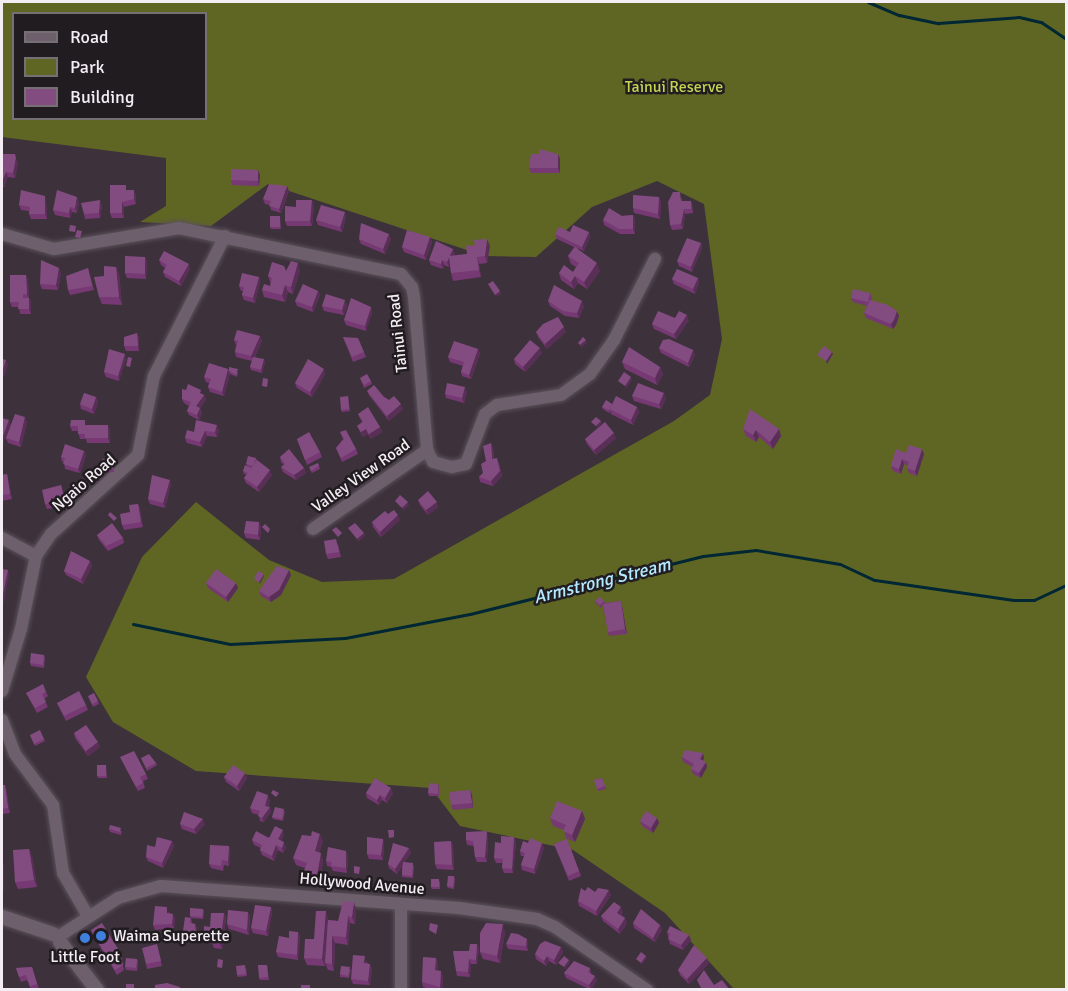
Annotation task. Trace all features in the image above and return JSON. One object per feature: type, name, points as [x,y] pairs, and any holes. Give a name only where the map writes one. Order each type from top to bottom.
[{"type":"street","name":"Tainui Road","points":[[2,234],[54,249],[179,228],[401,274],[412,287],[414,297],[427,450]]},
{"type":"street","name":"Ngaio Road","points":[[2,691],[26,612],[36,556],[51,534],[138,455],[154,376],[225,236]]},
{"type":"street","points":[[427,450],[433,462],[452,467],[466,464],[485,414],[508,402],[541,401],[561,395],[591,374],[614,340],[655,260]]},
{"type":"street","name":"Valley View Road","points":[[313,529],[427,450]]},
{"type":"street","points":[[2,538],[36,556]]},
{"type":"street","points":[[2,720],[15,754],[53,805],[63,873],[88,916]]},
{"type":"street","name":"Hollywood Avenue","points":[[59,936],[118,898],[161,886],[401,904],[537,919],[555,927],[647,990]]},
{"type":"street","points":[[401,904],[401,990]]},
{"type":"street","points":[[2,917],[59,936],[97,990]]},
{"type":"green space","name":"Tainui Reserve","points":[[2,2],[1066,2],[1066,989],[734,989],[665,913],[573,850],[460,826],[431,788],[196,771],[113,722],[86,677],[142,557],[196,502],[269,560],[322,582],[394,579],[674,421],[710,395],[722,339],[704,204],[657,181],[592,207],[536,257],[485,256],[268,184],[211,226],[140,222],[166,206],[166,158],[2,137]]},
{"type":"building","points":[[539,149],[558,154],[558,168],[529,168],[531,154],[539,154]]},
{"type":"building","points":[[2,154],[15,154],[16,158],[13,173],[6,172],[2,182]]},
{"type":"building","points":[[231,169],[258,170],[258,181],[231,180]]},
{"type":"building","points":[[269,184],[287,186],[279,209],[269,206],[271,201],[263,199]]},
{"type":"building","points":[[110,185],[126,185],[126,190],[134,190],[134,199],[122,202],[122,213],[110,213]]},
{"type":"building","points":[[21,190],[45,196],[45,214],[29,214],[30,207],[19,205]]},
{"type":"building","points":[[57,190],[77,197],[75,208],[70,207],[69,213],[53,210]]},
{"type":"building","points":[[673,192],[680,192],[681,201],[691,201],[691,209],[684,209],[681,224],[670,225],[668,202]]},
{"type":"building","points":[[633,195],[659,197],[658,214],[633,208]]},
{"type":"building","points":[[100,200],[99,213],[84,214],[81,203]]},
{"type":"building","points":[[296,200],[312,200],[310,221],[285,221],[285,206],[296,207]]},
{"type":"building","points":[[321,205],[345,212],[340,227],[316,220]]},
{"type":"building","points":[[609,208],[622,216],[633,215],[633,229],[619,229],[603,220]]},
{"type":"building","points":[[270,216],[280,216],[280,227],[270,227]]},
{"type":"building","points":[[361,223],[389,234],[383,249],[359,239]]},
{"type":"building","points":[[70,225],[76,226],[75,232],[69,231]]},
{"type":"building","points":[[573,225],[589,232],[582,247],[555,234],[559,227],[570,232]]},
{"type":"building","points":[[77,230],[82,231],[80,238],[75,237]]},
{"type":"building","points":[[407,230],[430,237],[424,255],[402,247]]},
{"type":"building","points":[[687,238],[701,243],[691,267],[677,261]]},
{"type":"building","points":[[487,239],[485,256],[477,257],[479,270],[451,273],[449,256],[467,254],[466,246],[475,245],[474,240]]},
{"type":"building","points":[[436,241],[453,249],[447,262],[442,260],[441,264],[429,260]]},
{"type":"building","points":[[575,247],[597,263],[584,282],[575,276],[571,282],[559,273],[564,265],[573,272],[579,263],[568,256]]},
{"type":"building","points":[[164,251],[189,264],[179,281],[163,272],[167,265],[159,260]]},
{"type":"building","points":[[125,256],[145,257],[145,274],[125,273]]},
{"type":"building","points":[[41,260],[59,268],[56,285],[40,284]]},
{"type":"building","points":[[291,261],[298,263],[291,287],[285,285],[282,295],[262,290],[264,284],[270,286],[272,278],[268,276],[272,262],[284,266],[286,271]]},
{"type":"building","points":[[104,266],[116,267],[119,297],[99,297],[94,277],[104,276]]},
{"type":"building","points":[[88,268],[92,286],[68,290],[66,276]]},
{"type":"building","points":[[677,269],[698,278],[693,289],[672,279]]},
{"type":"building","points":[[242,273],[259,277],[253,298],[242,295],[244,287],[239,286]]},
{"type":"building","points":[[10,275],[26,275],[27,294],[23,294],[23,298],[29,298],[29,309],[18,309],[19,302],[10,302]]},
{"type":"building","points":[[493,281],[500,291],[495,295],[488,284]]},
{"type":"building","points":[[303,284],[318,291],[312,307],[295,301]]},
{"type":"building","points":[[554,285],[582,301],[577,313],[563,311],[548,301]]},
{"type":"building","points":[[853,289],[870,293],[868,302],[851,298]]},
{"type":"building","points":[[326,294],[345,300],[342,310],[322,306]]},
{"type":"building","points":[[351,298],[371,307],[365,326],[344,320]]},
{"type":"building","points":[[870,300],[888,305],[897,311],[891,324],[864,313]]},
{"type":"building","points":[[658,311],[675,318],[679,311],[687,315],[674,334],[652,324]]},
{"type":"building","points":[[558,317],[564,327],[545,344],[536,332],[543,324]]},
{"type":"building","points":[[237,330],[260,336],[251,356],[235,352],[238,341],[234,340]]},
{"type":"building","points":[[137,333],[138,346],[124,346],[124,337]]},
{"type":"building","points":[[343,337],[358,338],[364,352],[352,357]]},
{"type":"building","points":[[583,337],[586,340],[580,345],[578,343]]},
{"type":"building","points":[[669,339],[693,350],[688,363],[659,348],[663,340]]},
{"type":"building","points":[[530,340],[540,348],[523,367],[514,359]]},
{"type":"building","points":[[454,341],[478,349],[469,375],[461,372],[464,362],[448,357]]},
{"type":"building","points":[[824,346],[832,352],[826,361],[817,355]]},
{"type":"building","points":[[629,347],[660,367],[655,378],[622,362]]},
{"type":"building","points":[[109,349],[125,354],[118,376],[104,372]]},
{"type":"building","points":[[128,357],[132,358],[130,367],[126,366]]},
{"type":"building","points":[[253,357],[264,359],[261,370],[250,367]]},
{"type":"building","points":[[2,359],[6,360],[2,372]]},
{"type":"building","points":[[308,359],[324,369],[310,392],[295,383]]},
{"type":"building","points":[[209,363],[228,369],[222,392],[208,387],[211,379],[204,377]]},
{"type":"building","points":[[229,367],[238,369],[236,375],[229,371]]},
{"type":"building","points":[[624,372],[631,377],[625,386],[618,381]]},
{"type":"building","points":[[367,374],[371,381],[364,385],[360,378]]},
{"type":"building","points":[[263,378],[268,379],[267,387],[262,386]]},
{"type":"building","points":[[447,383],[465,387],[462,398],[445,394]]},
{"type":"building","points":[[638,383],[664,393],[659,404],[632,396]]},
{"type":"building","points":[[188,384],[201,390],[200,393],[204,395],[196,406],[200,408],[197,415],[187,411],[191,402],[182,399],[182,389],[186,390]]},
{"type":"building","points":[[374,385],[384,397],[389,400],[394,396],[401,404],[387,416],[367,391]]},
{"type":"building","points":[[84,393],[96,397],[92,409],[80,404]]},
{"type":"building","points":[[348,396],[349,409],[341,410],[340,397]]},
{"type":"building","points":[[616,396],[637,407],[631,420],[610,409]]},
{"type":"building","points":[[606,400],[612,404],[609,410],[602,407]]},
{"type":"building","points":[[368,407],[380,427],[369,434],[366,429],[361,432],[357,426],[363,422],[358,414]]},
{"type":"building","points":[[750,409],[779,429],[770,442],[756,430],[753,435],[743,429]]},
{"type":"building","points":[[15,414],[25,417],[19,442],[6,438]]},
{"type":"building","points":[[596,417],[601,421],[596,426],[591,422]]},
{"type":"building","points":[[2,418],[9,420],[2,439]]},
{"type":"building","points":[[71,420],[85,420],[85,425],[108,425],[108,438],[85,438],[85,434],[78,434],[78,426],[70,426]]},
{"type":"building","points":[[196,420],[217,425],[215,432],[205,431],[200,442],[185,438],[187,430],[194,432]]},
{"type":"building","points":[[605,422],[614,433],[594,450],[585,439]]},
{"type":"building","points":[[346,430],[356,449],[341,458],[336,448],[344,439],[340,432]]},
{"type":"building","points":[[309,432],[320,452],[305,460],[297,439]]},
{"type":"building","points":[[491,443],[492,459],[497,458],[500,471],[491,481],[479,477],[483,473],[481,464],[486,461],[483,446]]},
{"type":"building","points":[[65,444],[84,451],[78,469],[63,464],[65,458],[61,457]]},
{"type":"building","points":[[909,445],[922,449],[915,471],[907,468],[909,462],[902,459],[899,469],[891,466],[896,449],[906,453]]},
{"type":"building","points":[[289,449],[304,468],[294,475],[281,467],[285,464],[280,457]]},
{"type":"building","points":[[248,456],[256,458],[253,466],[246,464]]},
{"type":"building","points":[[111,458],[113,469],[104,471],[102,459]]},
{"type":"building","points":[[257,460],[270,470],[257,487],[244,478]]},
{"type":"building","points":[[318,463],[319,466],[311,471],[309,467]]},
{"type":"building","points":[[245,465],[251,468],[248,473],[243,471]]},
{"type":"building","points":[[7,474],[10,494],[2,495],[2,475]]},
{"type":"building","points":[[152,475],[170,480],[163,503],[148,499]]},
{"type":"building","points":[[61,485],[65,501],[45,504],[42,490]]},
{"type":"building","points":[[428,491],[437,502],[426,510],[418,500]]},
{"type":"building","points":[[400,495],[408,502],[402,508],[395,501]]},
{"type":"building","points":[[138,504],[141,522],[122,525],[120,514],[130,512],[129,505]]},
{"type":"building","points":[[394,510],[398,515],[380,532],[372,522],[385,511],[388,514]]},
{"type":"building","points":[[110,512],[117,518],[114,521],[108,515]]},
{"type":"building","points":[[246,521],[259,522],[258,535],[244,533]]},
{"type":"building","points":[[112,523],[123,538],[106,546],[97,535]]},
{"type":"building","points":[[355,523],[364,533],[357,539],[348,528]]},
{"type":"building","points":[[265,524],[270,529],[268,533],[262,527]]},
{"type":"building","points":[[336,527],[342,533],[338,537],[332,530]]},
{"type":"building","points":[[336,539],[339,552],[326,554],[324,541]]},
{"type":"building","points":[[71,551],[90,561],[81,579],[64,571]]},
{"type":"building","points":[[277,566],[289,570],[279,590],[269,597],[259,591]]},
{"type":"building","points":[[2,569],[8,570],[2,599]]},
{"type":"building","points":[[216,569],[236,583],[226,597],[206,583]]},
{"type":"building","points":[[258,571],[264,574],[259,582],[254,579]]},
{"type":"building","points":[[600,597],[604,601],[600,605],[595,601]]},
{"type":"building","points":[[621,601],[625,629],[608,632],[603,604]]},
{"type":"building","points":[[31,653],[44,655],[43,665],[30,663]]},
{"type":"building","points":[[43,684],[46,692],[42,694],[46,702],[35,708],[26,693]]},
{"type":"building","points":[[79,691],[86,705],[64,716],[57,703]]},
{"type":"building","points":[[94,693],[98,701],[92,704],[88,696]]},
{"type":"building","points":[[86,725],[98,742],[86,751],[74,733]]},
{"type":"building","points":[[40,730],[44,739],[34,744],[30,735]]},
{"type":"building","points":[[685,750],[703,753],[700,759],[706,762],[699,773],[691,769],[694,764],[682,757]]},
{"type":"building","points":[[134,751],[146,774],[140,777],[143,783],[136,787],[120,757]]},
{"type":"building","points":[[149,754],[156,763],[146,768],[141,758]]},
{"type":"building","points":[[97,765],[106,765],[106,776],[97,776]]},
{"type":"building","points":[[233,765],[245,773],[237,786],[224,777]]},
{"type":"building","points":[[375,778],[391,788],[385,798],[380,795],[377,800],[366,793]]},
{"type":"building","points":[[602,778],[605,786],[597,789],[594,780]]},
{"type":"building","points":[[429,783],[438,784],[438,794],[428,793]]},
{"type":"building","points":[[2,785],[5,785],[8,808],[2,809]]},
{"type":"building","points":[[273,790],[279,793],[276,797],[271,793]]},
{"type":"building","points":[[470,790],[472,803],[451,805],[449,792]]},
{"type":"building","points":[[257,791],[268,795],[265,806],[270,807],[262,818],[258,816],[260,811],[250,808]]},
{"type":"building","points":[[557,801],[582,811],[572,835],[563,831],[566,825],[550,818]]},
{"type":"building","points":[[275,807],[284,809],[282,819],[272,817]]},
{"type":"building","points":[[646,811],[657,818],[651,828],[640,821]]},
{"type":"building","points":[[184,812],[203,819],[194,829],[180,824]]},
{"type":"building","points":[[110,825],[121,828],[120,832],[109,829]]},
{"type":"building","points":[[275,826],[283,830],[278,839],[284,842],[282,848],[276,845],[272,856],[260,850],[262,845],[252,840],[256,831],[269,838]]},
{"type":"building","points":[[388,830],[394,830],[394,837],[389,838]]},
{"type":"building","points":[[312,831],[320,834],[315,851],[321,853],[317,875],[304,871],[307,863],[293,858],[302,835],[311,836]]},
{"type":"building","points":[[487,831],[485,857],[475,857],[473,841],[466,840],[466,832]]},
{"type":"building","points":[[501,836],[514,837],[512,869],[502,868],[503,859],[494,858],[495,842],[501,843]]},
{"type":"building","points":[[157,837],[172,841],[162,863],[146,857],[147,845],[155,847]]},
{"type":"building","points":[[367,837],[383,839],[381,855],[367,854]]},
{"type":"building","points":[[530,838],[542,843],[534,869],[521,865],[525,853],[520,851],[523,841],[528,843]]},
{"type":"building","points":[[567,839],[579,871],[568,876],[554,844]]},
{"type":"building","points":[[451,841],[452,865],[435,864],[434,842]]},
{"type":"building","points":[[393,843],[409,848],[395,869],[388,864]]},
{"type":"building","points":[[210,845],[229,846],[228,861],[222,860],[221,866],[209,864]]},
{"type":"building","points":[[328,847],[346,851],[346,868],[331,866],[332,862],[326,861]]},
{"type":"building","points":[[29,849],[34,880],[15,882],[13,850]]},
{"type":"building","points":[[403,862],[413,863],[412,876],[402,875]]},
{"type":"building","points":[[354,866],[360,867],[359,874],[354,873]]},
{"type":"building","points":[[448,876],[454,876],[453,887],[447,886]]},
{"type":"building","points":[[431,879],[439,879],[439,887],[431,887]]},
{"type":"building","points":[[588,887],[595,892],[598,888],[609,890],[596,911],[578,901],[581,888],[585,891]]},
{"type":"building","points":[[343,901],[354,902],[352,917],[348,916],[346,937],[332,936],[332,964],[325,963],[328,920],[338,921]]},
{"type":"building","points":[[614,902],[621,907],[617,913],[625,918],[618,929],[601,916]]},
{"type":"building","points":[[255,905],[271,907],[266,931],[251,928]]},
{"type":"building","points":[[155,906],[167,907],[167,913],[173,914],[172,924],[153,925]]},
{"type":"building","points":[[190,908],[203,909],[202,917],[190,916]]},
{"type":"building","points":[[641,909],[660,925],[653,938],[633,923]]},
{"type":"building","points":[[228,910],[248,912],[247,930],[227,924]]},
{"type":"building","points":[[316,911],[326,911],[322,959],[304,958],[305,939],[314,939]]},
{"type":"building","points":[[211,913],[224,913],[220,944],[212,943],[213,935],[204,935],[204,926],[210,927]]},
{"type":"building","points":[[185,917],[191,918],[190,923],[195,924],[196,935],[183,931]]},
{"type":"building","points":[[102,923],[120,952],[123,965],[115,970],[91,930]]},
{"type":"building","points":[[430,923],[438,925],[436,934],[429,930]]},
{"type":"building","points":[[486,923],[503,924],[497,956],[480,952],[480,933]]},
{"type":"building","points":[[670,926],[689,935],[681,945],[668,939],[670,934],[667,932]]},
{"type":"building","points":[[289,931],[298,932],[297,955],[276,952],[279,936],[289,938]]},
{"type":"building","points":[[511,933],[527,939],[526,946],[506,944]]},
{"type":"building","points":[[545,941],[561,947],[554,960],[547,956],[544,961],[535,954],[540,944]]},
{"type":"building","points":[[157,944],[161,961],[146,964],[142,948]]},
{"type":"building","points":[[470,944],[477,944],[476,960],[469,959],[468,972],[456,971],[453,951],[469,951]]},
{"type":"building","points":[[694,945],[707,958],[687,979],[678,970]]},
{"type":"building","points":[[641,952],[646,956],[641,963],[636,959]]},
{"type":"building","points":[[353,955],[365,956],[364,963],[370,964],[368,981],[351,979]]},
{"type":"building","points":[[564,956],[569,960],[564,967],[558,963]]},
{"type":"building","points":[[423,957],[436,958],[435,970],[441,971],[440,987],[422,982]]},
{"type":"building","points":[[126,958],[137,959],[136,968],[125,967]]},
{"type":"building","points":[[218,959],[223,960],[222,968],[217,967]]},
{"type":"building","points":[[574,961],[590,968],[588,972],[595,976],[589,985],[564,973]]},
{"type":"building","points":[[245,965],[246,974],[237,975],[236,966]]},
{"type":"building","points":[[258,965],[267,965],[268,977],[259,978]]},
{"type":"building","points":[[341,966],[350,967],[348,976],[340,974]]},
{"type":"building","points":[[32,967],[37,984],[30,986],[26,975],[19,977],[16,968]]},
{"type":"building","points":[[704,970],[714,985],[722,980],[729,989],[702,990],[697,980]]},
{"type":"building","points":[[167,983],[180,987],[180,990],[155,990],[155,985]]},
{"type":"building","points":[[126,984],[134,984],[134,990],[126,990]]},
{"type":"building","points":[[301,985],[310,985],[310,990],[301,990]]},
{"type":"waterway","points":[[868,2],[899,15],[938,23],[1019,17],[1041,22],[1066,39]]},
{"type":"waterway","name":"Armstrong Stream","points":[[133,624],[230,644],[345,638],[470,614],[703,556],[756,550],[840,564],[875,580],[1014,600],[1034,600],[1066,585]]},
{"type":"place","name":"Waima Superette","points":[[101,936]]},
{"type":"place","name":"Little Foot","points":[[85,938]]}]
